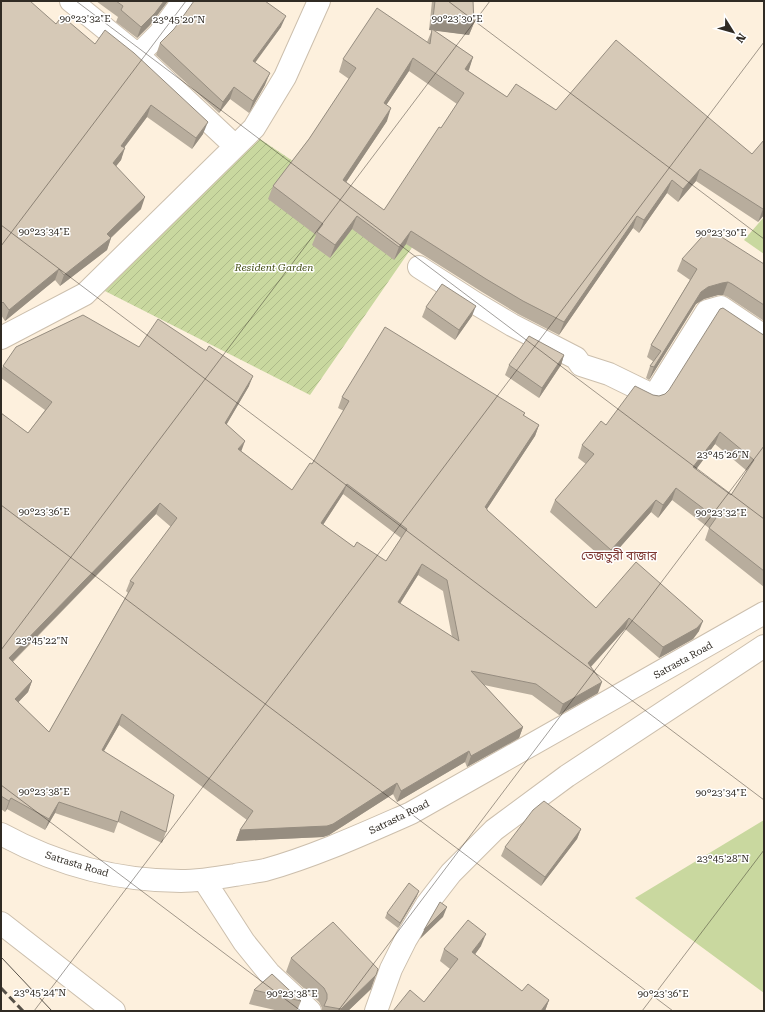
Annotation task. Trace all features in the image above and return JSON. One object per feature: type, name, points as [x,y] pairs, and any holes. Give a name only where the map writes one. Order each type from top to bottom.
[{"type":"main road","points":[[71,1],[138,55],[234,145]]},
{"type":"main road","points":[[138,55],[160,33],[183,1]]},
{"type":"main road","points":[[1,338],[85,294],[234,145],[254,128],[285,77],[319,1]]},
{"type":"main road","points":[[420,267],[500,318],[576,358],[581,365],[609,374],[654,396],[707,311],[721,307],[764,336]]},
{"type":"main road","name":"Satrasta Road","points":[[1,834],[20,845],[93,871],[130,878],[181,881],[204,880],[263,870],[309,856],[359,837],[411,813],[764,613]]},
{"type":"main road","points":[[376,1011],[391,969],[406,939],[427,904],[452,873],[494,830],[567,776],[764,646]]},
{"type":"main road","points":[[204,880],[244,942],[269,973],[310,1011]]},
{"type":"main road","points":[[1,923],[114,1011]]},
{"type":"green space","name":"Resident Garden","points":[[260,139],[415,243],[310,395],[99,288],[172,224]]},
{"type":"green space","points":[[764,217],[764,254],[744,240]]},
{"type":"green space","points":[[764,820],[764,993],[635,898]]},
{"type":"building","points":[[1,1],[30,1],[56,24],[62,16],[95,44],[105,30],[134,53],[208,122],[196,138],[151,105],[121,146],[125,148],[113,163],[145,197],[107,234],[111,238],[64,275],[59,269],[9,310],[3,302],[1,304]]},
{"type":"building","points":[[116,1],[164,1],[155,13],[141,27],[121,10],[123,6]]},
{"type":"building","points":[[194,1],[265,1],[286,16],[253,61],[270,73],[253,101],[234,87],[223,102],[160,43],[174,29]]},
{"type":"building","points":[[435,1],[473,1],[474,23],[433,18]]},
{"type":"building","points":[[377,8],[430,44],[432,29],[473,57],[465,69],[507,97],[516,84],[556,110],[616,40],[752,154],[764,140],[764,208],[763,209],[700,169],[683,189],[672,180],[644,220],[637,216],[564,322],[523,301],[486,279],[411,231],[399,247],[357,216],[335,245],[317,232],[323,224],[273,186],[309,139],[356,68],[343,59]],"holes":[[[413,58],[464,93],[441,128],[439,127],[384,210],[343,180],[391,108],[384,103]]]},
{"type":"building","points":[[709,229],[764,264],[764,305],[728,282],[708,287],[701,292],[654,367],[650,366],[661,351],[651,345],[697,269],[682,259]]},
{"type":"building","points":[[442,284],[476,306],[459,330],[426,307]]},
{"type":"building","points":[[723,308],[764,335],[764,571],[709,528],[716,518],[676,488],[663,505],[656,500],[611,550],[555,500],[594,454],[582,445],[601,421],[606,425],[635,386],[653,395],[659,396],[665,394],[720,309]],"holes":[[[720,432],[754,460],[731,495],[693,467]]]},
{"type":"building","points":[[83,315],[139,347],[158,319],[206,351],[209,346],[253,376],[225,423],[245,441],[238,449],[292,490],[310,463],[312,464],[349,401],[342,397],[385,327],[525,413],[523,415],[539,425],[485,507],[487,510],[596,608],[636,562],[703,621],[697,628],[663,647],[629,618],[588,663],[602,682],[563,704],[536,684],[471,671],[523,727],[471,756],[469,751],[401,791],[397,783],[333,824],[327,826],[240,830],[253,811],[122,714],[102,750],[174,795],[166,832],[121,811],[118,822],[59,802],[49,819],[11,798],[9,801],[1,796],[1,413],[28,433],[52,402],[3,366],[16,347]],"holes":[[[347,484],[407,529],[386,561],[357,542],[354,547],[321,523]],[[160,503],[177,518],[130,581],[134,583],[49,732],[15,699],[32,681],[9,658]],[[422,564],[447,580],[459,641],[398,602]]]},
{"type":"building","points":[[529,336],[564,355],[542,388],[509,365]]},
{"type":"building","points":[[544,801],[581,829],[545,877],[505,847],[533,810]]},
{"type":"building","points":[[409,883],[419,891],[400,923],[387,913]]},
{"type":"building","points":[[440,902],[447,907],[424,930]]},
{"type":"building","points":[[468,920],[486,934],[472,952],[522,991],[528,984],[549,1000],[541,1011],[393,1011],[410,990],[424,1002],[458,959],[444,949]]},
{"type":"building","points":[[333,922],[378,969],[376,975],[341,1009],[324,1006],[327,999],[327,994],[324,988],[291,958]]},
{"type":"building","points":[[272,974],[301,1001],[254,990]]},
{"type":"tram line","points":[[1,957],[52,1011]]},
{"type":"railway","points":[[1,988],[23,1011]]},
{"type":"district","name":"তেজতুরী বাজার","points":[[619,556]]}]
